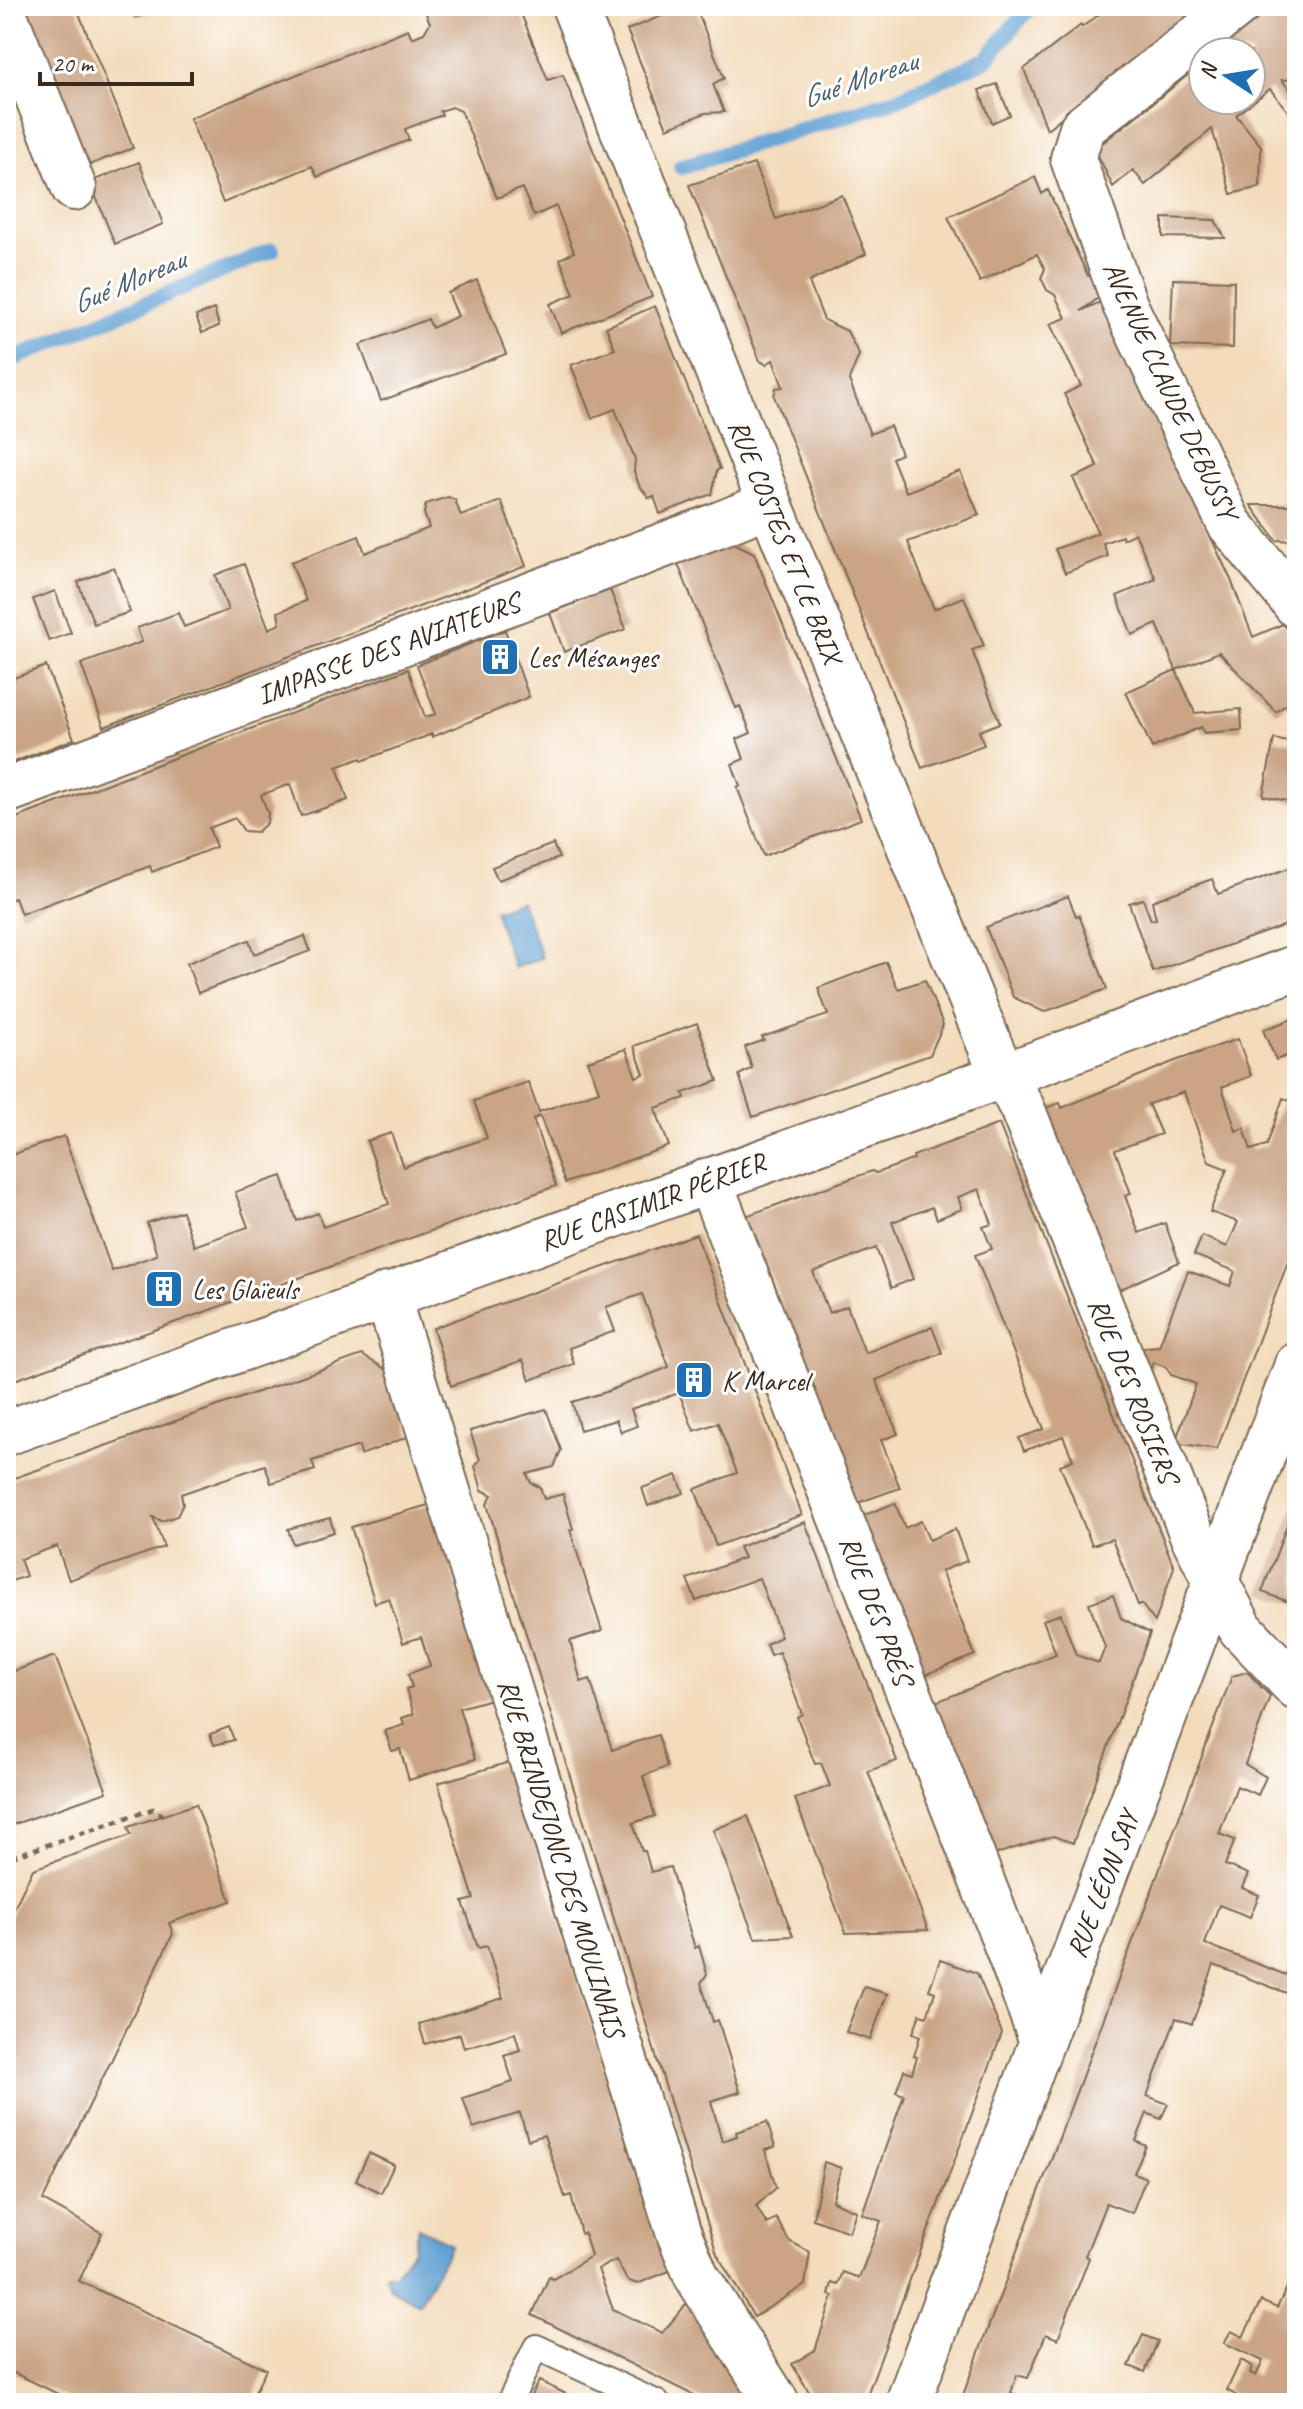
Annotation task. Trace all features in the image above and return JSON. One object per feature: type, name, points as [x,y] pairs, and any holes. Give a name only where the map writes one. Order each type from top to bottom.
[{"type":"street","name":"RUE COSTES ET LE BRIX","points":[[574,6],[770,504],[993,1053],[1004,1073]]},
{"type":"street","name":"AVENUE CLAUDE DEBUSSY","points":[[1237,6],[1082,128],[1073,159],[1125,305],[1229,523],[1297,606]]},
{"type":"street","points":[[6,18],[74,188]]},
{"type":"street","name":"IMPASSE DES AVIATEURS","points":[[6,791],[770,504]]},
{"type":"street","name":"RUE CASIMIR PÉRIER","points":[[6,1433],[1297,967]]},
{"type":"street","name":"RUE DES ROSIERS","points":[[1004,1073],[1022,1108],[1193,1537],[1241,1629],[1297,1688]]},
{"type":"street","name":"RUE DES PRÉS","points":[[709,1180],[1042,2041]]},
{"type":"street","name":"RUE BRINDEJONC DES MOULINAIS","points":[[387,1295],[678,2231],[696,2275],[777,2403]]},
{"type":"street","name":"RUE LÉON SAY","points":[[908,2403],[1297,1365]]},
{"type":"lane","points":[[509,2403],[536,2347],[657,2403]]},
{"type":"path","points":[[6,1868],[12,1857],[153,1809],[162,1815]]},
{"type":"water","points":[[521,900],[542,958],[514,968],[494,910]]},
{"type":"water","points":[[418,2227],[451,2244],[419,2304],[390,2288],[385,2274],[395,2274],[413,2249]]},
{"type":"building","points":[[18,6],[76,6],[133,148],[84,167]]},
{"type":"building","points":[[131,6],[168,6],[168,7],[136,17]]},
{"type":"building","points":[[423,6],[518,6],[548,80],[563,75],[652,297],[561,333],[550,304],[574,294],[560,259],[574,252],[556,206],[534,216],[522,188],[497,198],[461,111],[452,107],[440,111],[442,115],[405,129],[409,140],[317,177],[312,166],[223,203],[190,118],[408,29],[412,38],[424,33],[430,23]]},
{"type":"building","points":[[686,6],[695,6],[724,78],[713,84],[724,112],[705,113],[667,128],[627,30]]},
{"type":"building","points":[[1111,6],[1200,6],[1047,129],[1024,69]]},
{"type":"building","points":[[1274,6],[1297,6],[1297,79],[1282,80],[1297,99],[1297,123],[1270,89],[1267,91],[1267,36],[1236,36]]},
{"type":"building","points":[[1187,76],[1187,116],[1237,116],[1261,146],[1260,187],[1231,194],[1212,129],[1145,185],[1133,170],[1113,187],[1095,149]]},
{"type":"building","points":[[997,84],[1010,115],[992,123],[979,90]]},
{"type":"building","points":[[139,162],[163,224],[115,244],[90,182]]},
{"type":"building","points":[[754,164],[776,219],[842,195],[866,254],[809,282],[824,320],[847,331],[859,355],[849,380],[870,434],[890,426],[901,454],[892,458],[906,492],[960,471],[979,515],[908,542],[934,609],[964,597],[984,646],[972,650],[1000,723],[979,731],[984,745],[922,768],[774,396],[776,388],[783,387],[773,360],[766,364],[760,361],[689,185]]},
{"type":"building","points":[[1035,177],[1042,194],[1048,190],[1088,276],[1095,275],[1105,293],[1081,311],[1100,302],[1231,580],[1253,637],[1283,624],[1297,638],[1297,683],[1294,686],[1297,697],[1276,712],[1219,652],[1176,670],[1157,624],[1132,635],[1117,596],[1156,579],[1135,533],[1103,543],[1108,556],[1065,573],[1055,549],[1098,533],[1073,478],[1098,467],[1064,394],[1081,386],[1050,324],[1066,318],[1055,295],[1047,290],[1041,278],[1045,269],[1037,254],[980,282],[948,217]]},
{"type":"building","points":[[1163,218],[1215,220],[1225,238],[1163,237]]},
{"type":"building","points":[[1173,279],[1234,281],[1233,348],[1170,346]]},
{"type":"building","points":[[477,280],[506,354],[381,401],[360,345],[428,319],[432,328],[458,316],[448,293]]},
{"type":"building","points":[[655,306],[720,469],[717,470],[712,494],[660,514],[654,496],[649,498],[639,485],[634,471],[635,459],[615,409],[592,418],[571,365],[615,349],[606,327]]},
{"type":"building","points":[[214,309],[219,326],[202,333],[196,316]]},
{"type":"building","points":[[448,497],[455,500],[461,516],[501,501],[526,566],[104,727],[81,664],[142,642],[137,628],[178,613],[184,627],[228,610],[215,575],[244,564],[269,629],[280,624],[278,612],[306,601],[291,562],[359,536],[365,553],[429,528],[424,513],[426,504]]},
{"type":"building","points":[[1251,505],[1297,505],[1297,541],[1276,540]]},
{"type":"building","points":[[732,542],[754,553],[861,819],[764,856],[737,787],[740,786],[732,764],[744,759],[737,739],[751,733],[740,706],[736,708],[678,564]]},
{"type":"building","points":[[114,567],[130,612],[94,624],[78,582]]},
{"type":"building","points":[[610,590],[626,629],[564,652],[550,613]]},
{"type":"building","points":[[55,591],[71,633],[49,641],[33,599]]},
{"type":"building","points":[[505,630],[529,697],[432,737],[432,734],[362,761],[361,758],[337,767],[348,800],[301,816],[290,784],[261,795],[268,813],[267,823],[257,832],[244,831],[235,818],[209,828],[216,847],[152,872],[150,866],[21,914],[15,898],[6,901],[6,822],[408,669],[425,717],[436,714],[417,665]]},
{"type":"building","points":[[6,656],[14,678],[46,666],[74,739],[6,765]]},
{"type":"building","points":[[1176,670],[1195,713],[1241,709],[1242,730],[1204,733],[1201,727],[1152,748],[1126,692]]},
{"type":"building","points":[[1274,739],[1297,744],[1297,803],[1263,796]]},
{"type":"building","points":[[553,844],[559,858],[498,880],[492,867]]},
{"type":"building","points":[[1297,865],[1297,921],[1153,972],[1129,903],[1143,899],[1151,920],[1156,919],[1152,901],[1212,879],[1218,894]]},
{"type":"building","points":[[1068,896],[1076,916],[1079,915],[1107,989],[1044,1012],[1013,997],[986,927]]},
{"type":"building","points":[[305,936],[310,951],[198,993],[187,963],[249,940],[254,954]]},
{"type":"building","points":[[886,962],[898,989],[925,980],[943,1025],[930,1055],[753,1117],[739,1075],[752,1068],[745,1047],[764,1040],[762,1037],[828,1015],[818,988]]},
{"type":"building","points":[[1297,1017],[1297,1052],[1276,1060],[1263,1030]]},
{"type":"building","points":[[697,1023],[718,1081],[683,1093],[685,1098],[655,1108],[669,1146],[565,1183],[540,1116],[533,1119],[556,1186],[6,1383],[6,1157],[64,1136],[112,1271],[157,1255],[147,1223],[182,1211],[194,1246],[248,1227],[235,1192],[282,1176],[297,1221],[318,1213],[323,1227],[389,1204],[367,1141],[391,1133],[403,1167],[487,1138],[474,1101],[528,1082],[539,1112],[599,1091],[588,1061],[626,1049],[636,1077],[644,1074],[634,1046]]},
{"type":"building","points":[[1238,1039],[1251,1076],[1222,1087],[1236,1131],[1244,1128],[1251,1150],[1267,1145],[1283,1098],[1297,1104],[1297,1238],[1217,1449],[1175,1443],[1196,1384],[1171,1375],[1166,1367],[1153,1362],[1148,1378],[1136,1348],[1159,1346],[1188,1271],[1230,1286],[1235,1271],[1194,1255],[1202,1236],[1227,1247],[1238,1222],[1210,1212],[1227,1169],[1209,1162],[1184,1092],[1148,1104],[1161,1134],[1115,1150],[1131,1194],[1125,1196],[1139,1233],[1165,1223],[1179,1262],[1115,1292],[1042,1109],[1060,1103],[1062,1108],[1175,1061]]},
{"type":"building","points":[[999,1124],[1174,1567],[1155,1622],[1142,1605],[1138,1605],[1112,1539],[1092,1545],[1060,1465],[1073,1460],[1063,1436],[1024,1451],[1019,1438],[1044,1429],[975,1255],[992,1249],[983,1227],[992,1224],[979,1189],[958,1197],[962,1209],[937,1219],[932,1207],[892,1222],[913,1279],[891,1288],[876,1248],[813,1272],[829,1313],[847,1306],[865,1353],[932,1327],[942,1353],[876,1380],[898,1434],[881,1440],[900,1488],[852,1505],[784,1331],[790,1328],[775,1286],[766,1264],[759,1266],[740,1218],[872,1171],[876,1173],[899,1165],[914,1159],[913,1156]]},
{"type":"building","points":[[696,1234],[802,1515],[716,1546],[695,1489],[737,1473],[718,1423],[694,1431],[679,1393],[631,1409],[637,1426],[621,1432],[616,1420],[580,1430],[572,1402],[669,1367],[642,1294],[606,1307],[615,1331],[569,1348],[574,1364],[530,1380],[523,1360],[451,1386],[433,1328]]},
{"type":"building","points":[[362,1355],[390,1372],[410,1436],[361,1455],[359,1446],[312,1461],[315,1470],[271,1483],[265,1465],[181,1494],[183,1504],[177,1516],[162,1521],[153,1517],[164,1547],[69,1580],[57,1546],[20,1559],[26,1576],[6,1583],[6,1481]]},
{"type":"building","points":[[546,1409],[561,1450],[554,1467],[527,1474],[531,1483],[540,1487],[544,1499],[563,1494],[573,1529],[570,1530],[602,1631],[570,1641],[581,1682],[590,1679],[612,1750],[658,1735],[667,1767],[643,1776],[655,1816],[633,1823],[651,1872],[670,1867],[695,1948],[699,1946],[707,1974],[701,1983],[713,2022],[718,2020],[740,2092],[711,2101],[722,2141],[737,2136],[736,2132],[767,2122],[775,2147],[765,2150],[776,2188],[756,2206],[767,2224],[776,2218],[789,2241],[810,2252],[805,2285],[754,2317],[717,2254],[487,1504],[492,1495],[482,1490],[475,1466],[480,1460],[470,1431]]},
{"type":"building","points":[[677,1475],[684,1493],[648,1506],[642,1488]]},
{"type":"building","points":[[1297,1498],[1297,1605],[1262,1592]]},
{"type":"building","points":[[895,1503],[905,1528],[921,1521],[929,1540],[955,1529],[967,1561],[941,1571],[975,1655],[920,1677],[857,1518]]},
{"type":"building","points":[[432,1504],[491,1699],[459,1708],[475,1759],[409,1780],[400,1749],[392,1751],[385,1731],[404,1725],[402,1718],[414,1714],[406,1689],[412,1687],[408,1674],[430,1666],[421,1637],[403,1643],[389,1598],[375,1603],[351,1527]]},
{"type":"building","points":[[330,1518],[334,1532],[293,1544],[288,1529]]},
{"type":"building","points":[[805,1522],[897,1761],[868,1771],[928,1930],[846,1933],[795,1799],[830,1786],[821,1763],[815,1764],[797,1717],[802,1714],[779,1652],[770,1655],[766,1644],[781,1637],[759,1578],[696,1601],[687,1579],[744,1558],[739,1547]]},
{"type":"building","points":[[1113,1595],[1121,1618],[1150,1633],[1073,1843],[1053,1836],[990,1856],[931,1704],[1056,1654],[1043,1620],[1061,1614],[1076,1655],[1099,1663],[1105,1647],[1089,1603]]},
{"type":"building","points":[[55,1656],[107,1792],[6,1827],[6,1674]]},
{"type":"building","points":[[1247,1672],[1270,1696],[1245,1764],[1266,1777],[1258,1795],[1237,1786],[1219,1834],[1235,1840],[1225,1865],[1248,1874],[1242,1888],[1259,1895],[1250,1917],[1219,1905],[1205,1944],[1286,1975],[1297,1949],[1297,1997],[1214,1965],[1192,2024],[1176,2018],[1147,2096],[1168,2104],[1161,2119],[1147,2113],[1136,2141],[1146,2146],[1134,2173],[1146,2178],[1132,2213],[1106,2203],[1058,2339],[1046,2334],[1028,2378],[1017,2375],[1011,2393],[1035,2403],[960,2403],[1232,1676]]},
{"type":"building","points":[[229,1727],[234,1740],[214,1745],[210,1734]]},
{"type":"building","points":[[510,1762],[661,2252],[672,2270],[637,2284],[627,2280],[616,2260],[598,2269],[613,2309],[662,2333],[690,2300],[749,2395],[745,2403],[709,2403],[532,2315],[549,2277],[553,2279],[591,2256],[584,2232],[581,2234],[571,2195],[565,2197],[544,2135],[528,2140],[520,2113],[473,2128],[463,2098],[513,2082],[504,2055],[520,2050],[515,2033],[464,2048],[460,2034],[425,2044],[419,2024],[503,1998],[487,1946],[478,1948],[463,1902],[474,1899],[438,1783]]},
{"type":"building","points":[[196,1804],[231,1901],[169,1923],[173,1934],[43,2200],[102,2233],[79,2281],[266,2369],[250,2403],[77,2403],[6,2369],[6,1925],[33,1869],[131,1835],[128,1827]]},
{"type":"building","points":[[748,1816],[793,1936],[755,1938],[713,1830]]},
{"type":"building","points":[[940,1960],[977,1973],[1002,2033],[864,2403],[816,2403],[792,2364],[815,2350],[833,2296],[829,2295],[832,2283],[838,2285],[843,2272],[859,2278],[881,2221],[862,2214],[904,2095],[896,2092],[904,2070],[912,2073],[917,2057],[914,2056],[920,2036],[913,2033],[920,2014],[927,2016],[935,1992],[929,1990]]},
{"type":"building","points":[[864,1987],[887,1994],[870,2040],[846,2032]]},
{"type":"building","points":[[369,2153],[394,2165],[381,2193],[356,2180]]},
{"type":"building","points":[[824,2162],[841,2168],[832,2201],[856,2211],[849,2232],[813,2219]]},
{"type":"building","points":[[1297,2267],[1297,2403],[1249,2403],[1227,2390],[1241,2360],[1252,2366],[1250,2373],[1256,2376],[1263,2361],[1224,2343],[1231,2331],[1243,2337],[1261,2301],[1277,2308]]},
{"type":"building","points":[[1143,2335],[1158,2341],[1145,2372],[1129,2366]]},
{"type":"building","points":[[539,2381],[585,2403],[527,2403]]},
{"type":"waterway","name":"Gué Moreau","points":[[681,167],[898,99],[986,59],[1031,6]]},
{"type":"waterway","name":"Gué Moreau","points":[[6,362],[272,250]]},
{"type":"place","name":"Les Mésanges","points":[[500,657]]},
{"type":"place","name":"Les Glaïeuls","points":[[164,1289]]},
{"type":"place","name":"K Marcel","points":[[694,1380]]}]
